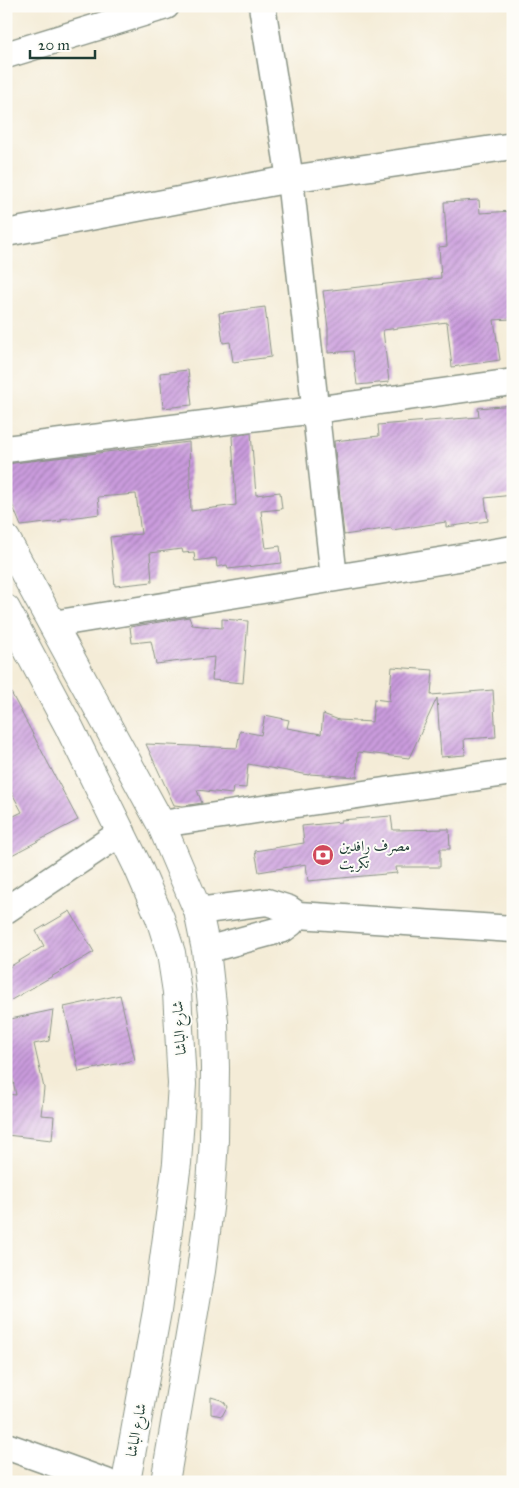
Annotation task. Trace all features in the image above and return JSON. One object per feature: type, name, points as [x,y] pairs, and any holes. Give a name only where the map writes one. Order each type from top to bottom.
[{"type":"main road","points":[[6,539],[54,624],[161,824],[198,911],[206,950],[214,1022],[215,1059],[214,1140],[210,1200],[201,1271],[165,1482]]},
{"type":"main road","name":"شارع الباشا","points":[[6,609],[122,832],[160,918],[171,954],[177,992],[182,1084],[178,1163],[142,1400],[126,1482]]},
{"type":"street","points":[[6,55],[166,6]]},
{"type":"street","points":[[262,6],[290,179],[334,578]]},
{"type":"street","points":[[6,233],[290,179],[513,146]]},
{"type":"street","points":[[6,449],[314,410],[513,382]]},
{"type":"street","points":[[54,624],[513,549]]},
{"type":"street","points":[[161,824],[513,772]]},
{"type":"street","points":[[6,910],[122,832]]},
{"type":"street","points":[[198,911],[267,902],[289,908],[298,915],[513,929]]},
{"type":"street","points":[[206,950],[283,929],[298,915]]},
{"type":"street","points":[[6,1446],[106,1482]]},
{"type":"building","points":[[479,200],[480,213],[513,211],[513,274],[508,274],[511,319],[494,320],[500,360],[452,367],[447,322],[383,330],[389,382],[357,385],[353,351],[328,353],[328,328],[323,291],[441,278],[439,247],[447,246],[444,202]]},
{"type":"building","points":[[265,307],[271,357],[233,362],[230,342],[223,343],[219,313]]},
{"type":"building","points":[[188,370],[192,405],[163,408],[160,373]]},
{"type":"building","points":[[513,405],[513,495],[485,498],[488,521],[446,527],[446,522],[344,535],[334,441],[379,436],[378,425],[479,417],[478,408]]},
{"type":"building","points":[[251,433],[256,495],[280,492],[282,509],[261,511],[266,548],[280,546],[282,563],[228,569],[227,565],[217,567],[216,558],[195,561],[194,552],[183,553],[182,549],[150,553],[152,582],[115,586],[110,537],[141,534],[136,494],[98,497],[100,514],[21,526],[6,490],[6,464],[189,442],[191,511],[236,505],[232,436]]},
{"type":"building","points":[[189,617],[192,625],[222,628],[222,619],[248,621],[243,683],[212,680],[214,657],[156,664],[151,641],[132,643],[130,627]]},
{"type":"building","points":[[392,667],[433,670],[431,695],[493,690],[496,737],[464,739],[465,755],[441,757],[437,698],[409,758],[358,752],[357,777],[309,775],[248,764],[246,788],[233,787],[232,794],[197,790],[202,803],[183,806],[174,805],[146,744],[237,748],[240,731],[261,735],[265,715],[289,720],[287,728],[321,734],[323,714],[339,720],[372,722],[374,699],[389,701]]},
{"type":"building","points":[[6,683],[78,820],[6,858],[6,820],[22,812],[6,782]]},
{"type":"building","points":[[391,816],[393,830],[449,829],[450,849],[440,849],[440,867],[396,867],[397,873],[308,881],[306,864],[259,872],[255,851],[304,843],[302,826],[341,822],[341,820]]},
{"type":"building","points":[[70,911],[94,952],[6,1003],[6,969],[44,946],[36,931]]},
{"type":"building","points":[[120,995],[135,1060],[79,1072],[64,1007]]},
{"type":"building","points":[[53,1010],[49,1041],[34,1044],[44,1088],[41,1115],[54,1116],[52,1140],[6,1135],[6,1094],[16,1095],[6,1047],[6,1020]]},
{"type":"building","points":[[211,1397],[225,1403],[227,1407],[222,1416],[211,1414]]},
{"type":"place","name":"مصرف رافدين تكريت","points":[[323,855]]}]
